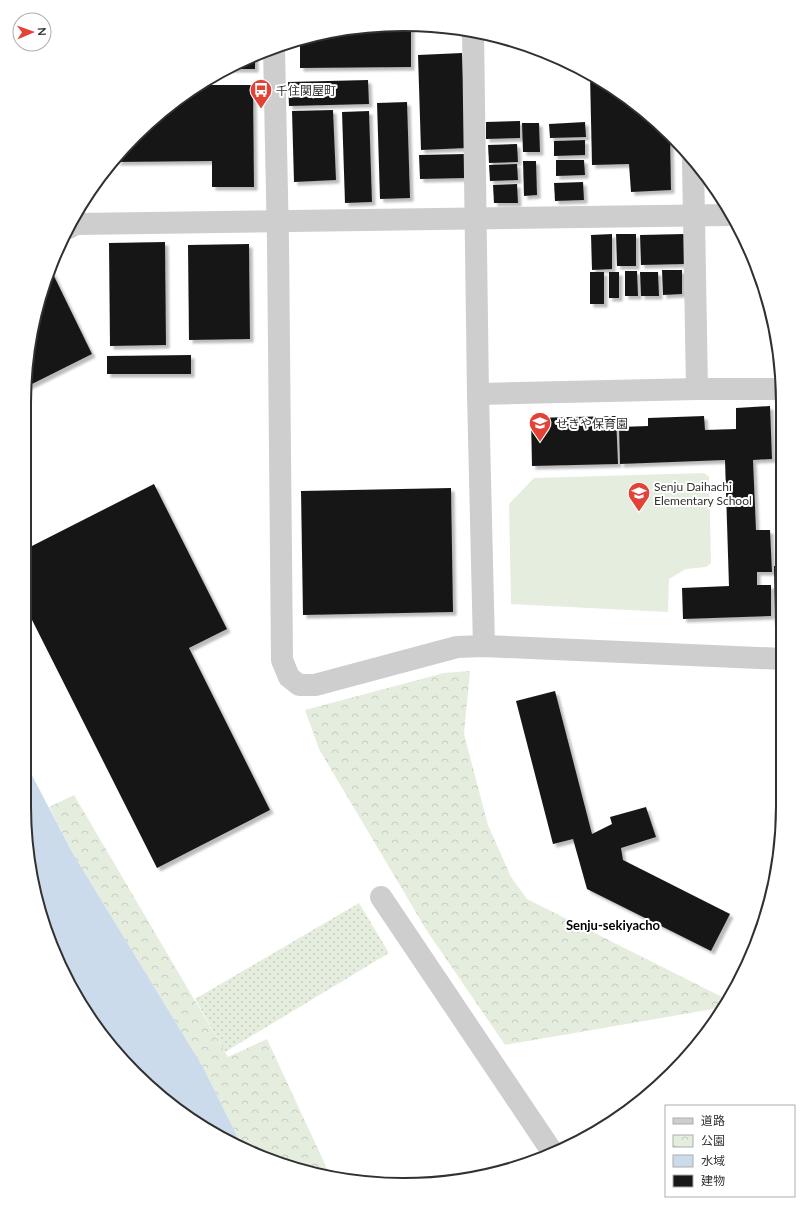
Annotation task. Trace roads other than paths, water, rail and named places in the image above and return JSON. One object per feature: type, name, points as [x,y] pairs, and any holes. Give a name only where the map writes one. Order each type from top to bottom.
[{"type":"street","points":[[473,38],[478,394],[484,646]]},
{"type":"street","points":[[274,54],[282,660],[289,677],[299,686],[315,685],[457,647],[484,646],[776,659]]},
{"type":"street","points":[[693,170],[697,389]]},
{"type":"street","points":[[78,223],[277,222],[725,215]]},
{"type":"street","points":[[478,394],[697,389],[775,389]]},
{"type":"street","points":[[381,896],[550,1148]]},
{"type":"water","points":[[31,773],[72,852],[203,1067],[239,1140],[197,1115],[158,1086],[123,1051],[108,1032],[81,992],[59,948],[38,878],[32,830]]},
{"type":"place","name":"千住関屋町","points":[[261,110]]},
{"type":"place","name":"せきや保育園","points":[[540,442]]},
{"type":"place","name":"Senju Daihachi Elementary School","points":[[639,512]]},
{"type":"district","name":"Senju-sekiyacho","points":[[613,925]]}]
